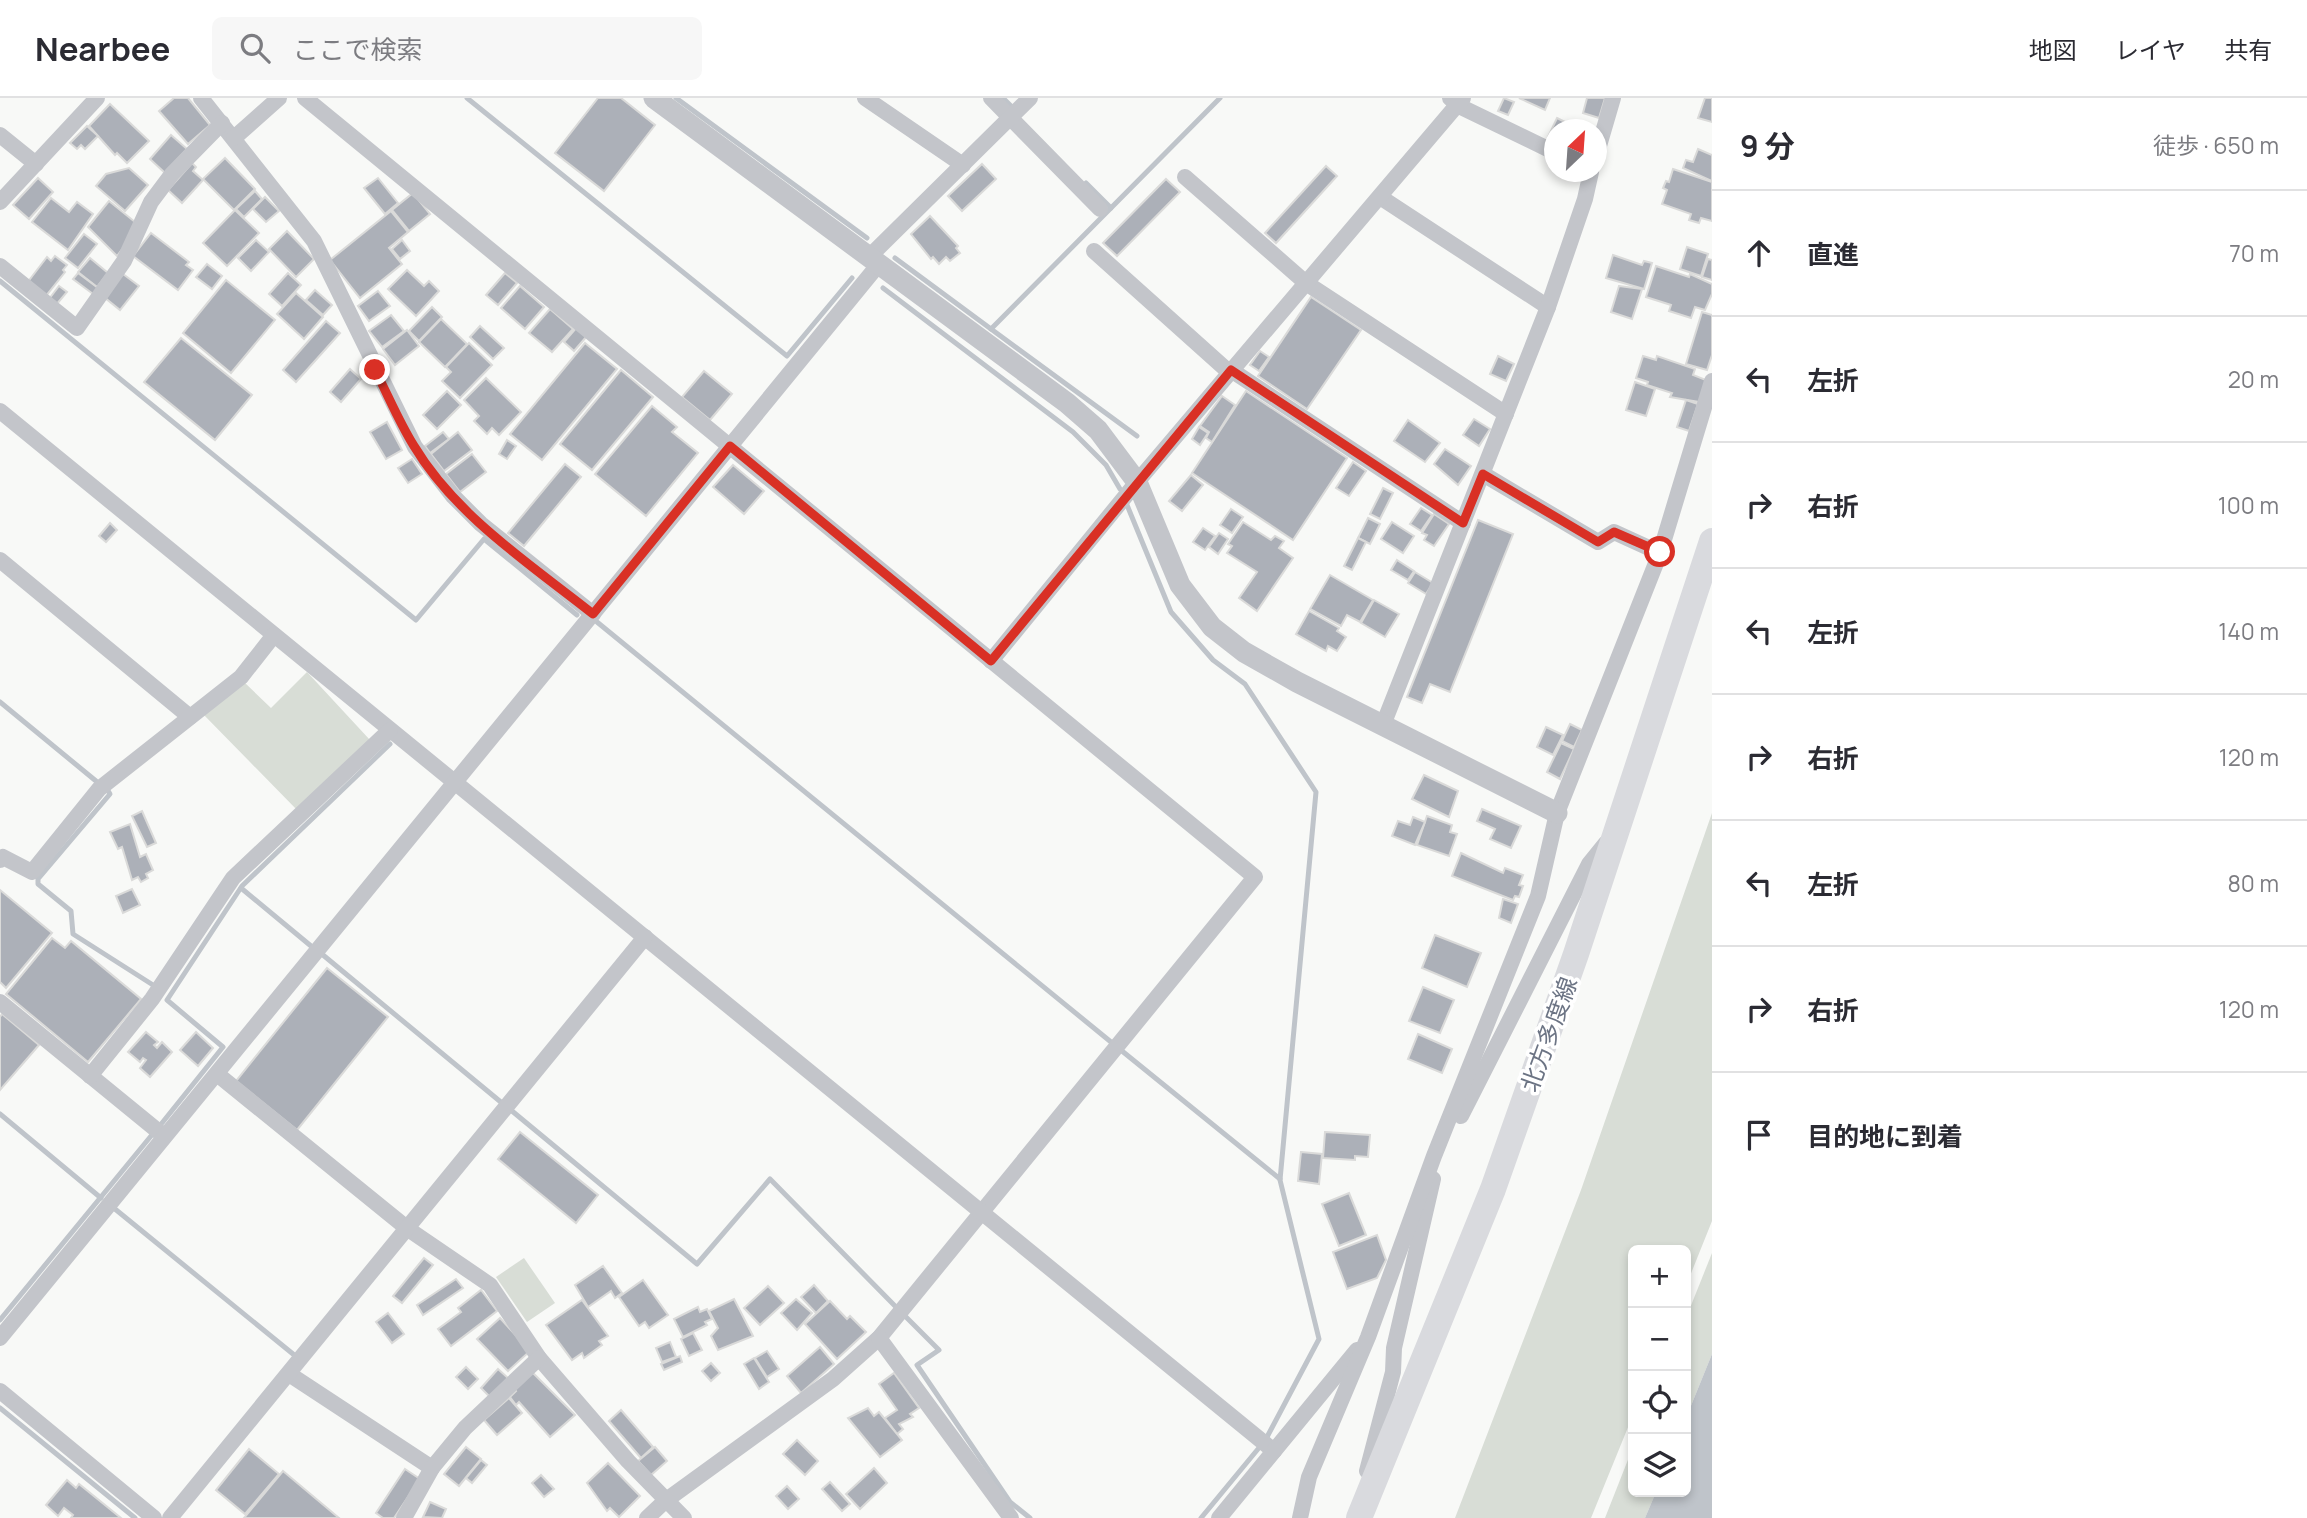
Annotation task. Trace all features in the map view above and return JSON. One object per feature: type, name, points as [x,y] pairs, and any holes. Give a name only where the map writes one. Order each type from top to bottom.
[{"type":"main road","name":"北方多度線","points":[[1358,1518],[1493,1189],[1619,828],[1712,541]]},
{"type":"street","points":[[0,202],[97,98]]},
{"type":"street","points":[[201,98],[314,241],[415,447],[453,496],[481,524],[593,614]]},
{"type":"street","points":[[234,138],[279,98]]},
{"type":"street","points":[[305,98],[1255,877],[878,1338],[833,1379],[665,1501],[647,1518]]},
{"type":"street","points":[[654,98],[1067,403],[1098,430],[1137,482],[1180,584],[1212,627],[1244,652],[1557,813]]},
{"type":"street","points":[[865,98],[963,165]]},
{"type":"street","points":[[991,98],[1100,209]]},
{"type":"street","points":[[0,1338],[730,446],[874,260],[1030,98]]},
{"type":"street","points":[[1607,120],[1613,98]]},
{"type":"street","points":[[991,661],[1137,482],[1380,197],[1457,101],[1544,146]]},
{"type":"street","points":[[0,266],[76,328],[124,261],[150,202],[172,174],[222,123]]},
{"type":"street","points":[[0,135],[36,164]]},
{"type":"street","points":[[1185,177],[1306,283],[1506,414]]},
{"type":"street","points":[[1383,725],[1548,307],[1589,182]]},
{"type":"street","points":[[1380,197],[1548,307]]},
{"type":"street","points":[[1094,251],[1230,371],[1463,523]]},
{"type":"street","points":[[1300,1518],[1309,1477],[1368,1337],[1434,1156],[1538,896],[1557,813],[1660,552],[1712,382]]},
{"type":"street","points":[[0,411],[1273,1451]]},
{"type":"street","points":[[1483,474],[1598,542],[1614,532],[1660,552]]},
{"type":"street","points":[[0,560],[190,717]]},
{"type":"street","points":[[0,860],[3,857],[32,873],[99,789],[241,677],[274,635]]},
{"type":"street","points":[[90,1076],[152,999],[233,878],[390,730]]},
{"type":"street","points":[[1358,1518],[1432,1191],[1434,1156],[1457,1124],[1589,864],[1619,828]]},
{"type":"street","points":[[170,1518],[645,937]]},
{"type":"street","points":[[0,1002],[164,1136]]},
{"type":"street","points":[[217,1074],[408,1229],[490,1285],[540,1358],[665,1501],[684,1518]]},
{"type":"street","points":[[1219,1518],[1368,1337]]},
{"type":"street","points":[[878,1338],[1011,1518]]},
{"type":"street","points":[[404,1518],[432,1468],[465,1428],[540,1358]]},
{"type":"street","points":[[289,1374],[432,1468]]},
{"type":"street","points":[[0,1391],[154,1518]]},
{"type":"shaded area","points":[[307,672],[370,740],[298,811],[202,713],[244,682],[271,708]]},
{"type":"shaded area","points":[[1712,813],[1712,1221],[1691,1274],[1691,1245],[1628,1245],[1628,1427],[1591,1518],[1455,1518],[1581,1190]]},
{"type":"shaded area","points":[[1712,1253],[1712,1354],[1691,1406],[1691,1308]]},
{"type":"shaded area","points":[[524,1258],[555,1303],[527,1322],[496,1277]]},
{"type":"shaded area","points":[[1712,1354],[1712,1518],[1645,1518],[1654,1497],[1691,1497],[1691,1406]]},
{"type":"shaded area","points":[[1628,1460],[1628,1497],[1654,1497],[1645,1518],[1605,1518]]},
{"type":"building","points":[[174,98],[188,98],[210,125],[188,144],[159,111]]},
{"type":"building","points":[[598,98],[621,98],[655,125],[604,191],[555,153]]},
{"type":"building","points":[[1504,98],[1514,102],[1508,115],[1498,111]]},
{"type":"building","points":[[1519,98],[1550,98],[1545,110]]},
{"type":"building","points":[[1587,98],[1605,98],[1599,118],[1583,113]]},
{"type":"building","points":[[1705,98],[1712,98],[1712,122],[1698,118]]},
{"type":"building","points":[[110,104],[149,141],[127,163],[117,153],[115,155],[89,126]]},
{"type":"building","points":[[87,126],[98,136],[85,149],[81,145],[77,149],[70,143]]},
{"type":"building","points":[[171,135],[187,149],[165,173],[150,159]]},
{"type":"building","points":[[1698,149],[1712,155],[1712,181],[1683,168],[1686,160],[1693,162]]},
{"type":"building","points":[[225,158],[255,189],[234,210],[203,179]]},
{"type":"building","points":[[192,163],[196,167],[193,171],[203,180],[182,203],[168,190]]},
{"type":"building","points":[[982,164],[996,179],[962,211],[948,196]]},
{"type":"building","points":[[1326,166],[1337,176],[1276,243],[1265,233]]},
{"type":"building","points":[[129,168],[148,185],[125,211],[96,186],[106,174]]},
{"type":"building","points":[[1673,169],[1712,182],[1712,221],[1701,218],[1699,223],[1689,220],[1691,214],[1662,204],[1667,190],[1663,188],[1666,181],[1669,182]]},
{"type":"building","points":[[38,178],[53,192],[29,219],[13,205]]},
{"type":"building","points":[[378,178],[398,203],[385,214],[364,188]]},
{"type":"building","points":[[1166,179],[1180,192],[1117,256],[1103,243]]},
{"type":"building","points":[[255,191],[262,199],[244,217],[236,209]]},
{"type":"building","points":[[413,193],[430,214],[409,231],[392,210]]},
{"type":"building","points":[[265,197],[279,211],[266,222],[253,209]]},
{"type":"building","points":[[51,198],[69,212],[77,202],[93,214],[68,250],[32,222]]},
{"type":"building","points":[[109,201],[135,222],[129,240],[117,256],[88,227]]},
{"type":"building","points":[[235,210],[259,233],[227,266],[203,243]]},
{"type":"building","points":[[391,211],[408,232],[389,248],[402,264],[360,298],[330,260]]},
{"type":"building","points":[[930,216],[958,246],[956,248],[960,253],[950,261],[946,257],[939,264],[933,257],[931,259],[911,234]]},
{"type":"building","points":[[287,231],[314,259],[296,277],[269,249]]},
{"type":"building","points":[[151,233],[189,262],[186,265],[193,270],[178,290],[133,256]]},
{"type":"building","points":[[84,234],[97,244],[78,268],[65,258]]},
{"type":"building","points":[[256,240],[269,252],[251,271],[238,258]]},
{"type":"building","points":[[402,240],[410,251],[400,259],[392,249]]},
{"type":"building","points":[[1687,247],[1708,254],[1701,276],[1680,269]]},
{"type":"building","points":[[1613,255],[1642,265],[1644,261],[1652,263],[1644,289],[1606,278]]},
{"type":"building","points":[[55,256],[67,265],[63,270],[65,272],[45,297],[27,283],[47,257],[51,261]]},
{"type":"building","points":[[90,258],[108,273],[97,287],[78,272]]},
{"type":"building","points":[[1708,259],[1712,260],[1712,280],[1702,277]]},
{"type":"building","points":[[207,264],[222,276],[212,289],[196,277]]},
{"type":"building","points":[[1656,266],[1689,277],[1690,274],[1712,284],[1712,294],[1705,310],[1695,307],[1691,318],[1669,311],[1671,305],[1646,297]]},
{"type":"building","points":[[407,270],[424,286],[429,281],[439,291],[416,316],[388,289]]},
{"type":"building","points":[[78,273],[98,288],[93,294],[73,279]]},
{"type":"building","points":[[288,273],[301,285],[282,306],[269,294]]},
{"type":"building","points":[[505,273],[517,283],[498,305],[486,295]]},
{"type":"building","points":[[123,274],[139,286],[120,310],[104,297]]},
{"type":"building","points":[[226,280],[275,320],[231,373],[183,333]]},
{"type":"building","points":[[59,286],[67,292],[56,305],[49,299]]},
{"type":"building","points":[[520,286],[544,307],[525,329],[501,308]]},
{"type":"building","points":[[1619,286],[1642,289],[1632,319],[1611,312]]},
{"type":"building","points":[[315,290],[332,305],[323,315],[306,300]]},
{"type":"building","points":[[378,291],[390,306],[369,321],[358,306]]},
{"type":"building","points":[[296,293],[323,317],[304,339],[277,314]]},
{"type":"building","points":[[1311,297],[1361,330],[1307,409],[1258,376]]},
{"type":"building","points":[[432,307],[442,317],[419,341],[409,331]]},
{"type":"building","points":[[550,309],[573,329],[552,352],[529,333]]},
{"type":"building","points":[[1702,312],[1712,315],[1712,355],[1707,370],[1686,364]]},
{"type":"building","points":[[391,315],[404,331],[382,347],[369,331]]},
{"type":"building","points":[[441,319],[467,344],[445,367],[419,342]]},
{"type":"building","points":[[326,321],[340,333],[296,382],[283,370]]},
{"type":"building","points":[[480,326],[504,348],[493,359],[470,337]]},
{"type":"building","points":[[577,327],[587,336],[574,351],[564,342]]},
{"type":"building","points":[[407,330],[419,346],[395,365],[383,349]]},
{"type":"building","points":[[181,338],[252,395],[215,440],[144,382]]},
{"type":"building","points":[[469,343],[492,365],[460,398],[442,381],[451,372],[446,367]]},
{"type":"building","points":[[585,343],[617,369],[542,460],[510,434]]},
{"type":"building","points":[[1260,351],[1269,357],[1259,371],[1250,365]]},
{"type":"building","points":[[1498,356],[1514,364],[1506,381],[1490,374]]},
{"type":"building","points":[[1643,356],[1656,360],[1657,356],[1695,369],[1693,375],[1706,380],[1699,402],[1670,397],[1672,393],[1647,385],[1648,382],[1636,378]]},
{"type":"building","points":[[350,369],[361,379],[341,402],[330,392]]},
{"type":"building","points":[[621,370],[653,397],[592,470],[560,444]]},
{"type":"building","points":[[704,371],[732,394],[710,420],[682,397]]},
{"type":"building","points":[[486,378],[521,412],[499,435],[492,428],[487,434],[474,421],[479,416],[464,400]]},
{"type":"building","points":[[1635,382],[1655,389],[1646,416],[1626,410]]},
{"type":"building","points":[[447,391],[461,405],[437,429],[423,415]]},
{"type":"building","points":[[1246,391],[1347,458],[1293,540],[1192,473]]},
{"type":"building","points":[[1222,396],[1235,405],[1212,442],[1206,438],[1209,432],[1200,426]]},
{"type":"building","points":[[1686,400],[1698,404],[1689,431],[1677,427]]},
{"type":"building","points":[[652,406],[677,427],[672,432],[698,453],[646,516],[595,474]]},
{"type":"building","points":[[1474,419],[1490,429],[1479,446],[1463,435]]},
{"type":"building","points":[[1408,420],[1440,443],[1425,462],[1394,441]]},
{"type":"building","points":[[387,422],[402,450],[386,459],[370,432]]},
{"type":"building","points":[[1199,427],[1208,433],[1200,445],[1192,439]]},
{"type":"building","points":[[443,432],[449,439],[430,453],[425,446]]},
{"type":"building","points":[[458,432],[472,450],[444,471],[431,454]]},
{"type":"building","points":[[507,440],[516,446],[507,459],[499,454]]},
{"type":"building","points":[[1445,449],[1471,466],[1458,485],[1434,464]]},
{"type":"building","points":[[472,454],[486,472],[460,492],[446,474]]},
{"type":"building","points":[[412,459],[422,474],[408,483],[398,468]]},
{"type":"building","points":[[1353,462],[1366,471],[1349,496],[1336,488]]},
{"type":"building","points":[[565,464],[581,477],[524,546],[508,533]]},
{"type":"building","points":[[733,465],[764,491],[744,514],[713,487]]},
{"type":"building","points":[[1191,475],[1203,485],[1182,511],[1169,501]]},
{"type":"building","points":[[1383,488],[1393,493],[1380,519],[1370,514]]},
{"type":"building","points":[[1421,508],[1432,515],[1421,531],[1410,524]]},
{"type":"building","points":[[1231,509],[1243,517],[1232,533],[1220,525]]},
{"type":"building","points":[[1434,514],[1449,524],[1434,546],[1424,540],[1427,535],[1422,533]]},
{"type":"building","points":[[1368,518],[1380,524],[1370,544],[1358,538]]},
{"type":"building","points":[[1478,520],[1513,534],[1450,692],[1430,684],[1422,703],[1407,697]]},
{"type":"building","points":[[1243,522],[1271,540],[1275,536],[1284,541],[1279,548],[1293,558],[1257,611],[1239,598],[1257,572],[1227,553],[1232,546],[1228,544]]},
{"type":"building","points":[[1392,522],[1414,536],[1403,553],[1381,539]]},
{"type":"building","points":[[110,523],[117,530],[106,542],[99,536]]},
{"type":"building","points":[[1203,528],[1215,536],[1205,550],[1193,542]]},
{"type":"building","points":[[1219,533],[1228,539],[1218,554],[1209,547]]},
{"type":"building","points":[[1358,538],[1366,542],[1352,570],[1344,566]]},
{"type":"building","points":[[1397,560],[1414,571],[1408,580],[1391,570]]},
{"type":"building","points":[[1415,572],[1433,583],[1426,594],[1408,583]]},
{"type":"building","points":[[1330,575],[1373,600],[1360,622],[1347,615],[1341,626],[1310,609]]},
{"type":"building","points":[[1374,600],[1399,614],[1385,637],[1361,623]]},
{"type":"building","points":[[1309,611],[1339,628],[1337,631],[1346,637],[1337,651],[1328,646],[1326,651],[1296,634]]},
{"type":"building","points":[[1570,724],[1582,730],[1574,747],[1562,741]]},
{"type":"building","points":[[1546,727],[1563,735],[1553,755],[1537,747]]},
{"type":"building","points":[[1561,743],[1574,749],[1560,779],[1547,772]]},
{"type":"building","points":[[1424,775],[1458,791],[1449,817],[1412,799]]},
{"type":"building","points":[[1482,809],[1521,826],[1511,848],[1490,839],[1495,829],[1477,821]]},
{"type":"building","points":[[142,811],[156,843],[147,847],[132,816]]},
{"type":"building","points":[[1427,816],[1452,825],[1450,832],[1457,834],[1449,856],[1417,845]]},
{"type":"building","points":[[1413,817],[1425,822],[1415,845],[1392,836],[1398,821],[1410,825]]},
{"type":"building","points":[[130,824],[140,857],[146,854],[153,870],[146,874],[148,878],[141,882],[138,877],[132,880],[122,847],[118,849],[110,832]]},
{"type":"building","points":[[1461,853],[1503,873],[1505,868],[1523,875],[1519,885],[1523,886],[1519,897],[1515,896],[1513,900],[1452,876]]},
{"type":"building","points":[[132,889],[140,905],[123,913],[116,896]]},
{"type":"building","points":[[0,890],[52,933],[6,988],[0,982]]},
{"type":"building","points":[[1503,899],[1518,904],[1511,923],[1499,918]]},
{"type":"building","points":[[1435,935],[1481,953],[1467,987],[1422,968]]},
{"type":"building","points":[[52,938],[65,948],[71,941],[141,999],[88,1062],[6,994]]},
{"type":"building","points":[[327,968],[388,1017],[297,1130],[236,1081]]},
{"type":"building","points":[[1423,987],[1454,1000],[1440,1033],[1409,1021]]},
{"type":"building","points":[[2,1014],[39,1045],[0,1090],[0,1017]]},
{"type":"building","points":[[146,1032],[158,1042],[154,1045],[157,1048],[162,1042],[172,1052],[150,1077],[140,1068],[146,1060],[143,1058],[140,1062],[128,1052]]},
{"type":"building","points":[[196,1032],[213,1048],[198,1066],[180,1050]]},
{"type":"building","points":[[1418,1034],[1452,1049],[1442,1073],[1408,1059]]},
{"type":"building","points":[[520,1132],[598,1195],[576,1223],[498,1159]]},
{"type":"building","points":[[1325,1132],[1370,1135],[1368,1157],[1355,1156],[1355,1160],[1323,1158]]},
{"type":"building","points":[[1301,1152],[1322,1154],[1319,1184],[1298,1181]]},
{"type":"building","points":[[1349,1193],[1366,1235],[1339,1246],[1322,1204]]},
{"type":"building","points":[[1377,1235],[1386,1260],[1377,1278],[1347,1289],[1333,1252]]},
{"type":"building","points":[[424,1258],[433,1265],[402,1303],[393,1296]]},
{"type":"building","points":[[603,1266],[622,1293],[615,1298],[611,1291],[588,1307],[575,1285]]},
{"type":"building","points":[[456,1279],[463,1288],[423,1315],[417,1305]]},
{"type":"building","points":[[643,1280],[668,1315],[649,1328],[645,1322],[639,1326],[619,1297]]},
{"type":"building","points":[[814,1285],[828,1301],[816,1313],[801,1297]]},
{"type":"building","points":[[768,1286],[784,1303],[760,1325],[744,1308]]},
{"type":"building","points":[[481,1290],[497,1311],[451,1346],[438,1329],[461,1312],[458,1308]]},
{"type":"building","points":[[734,1299],[753,1336],[718,1350],[711,1336],[718,1328],[709,1311]]},
{"type":"building","points":[[796,1299],[812,1313],[797,1330],[781,1313]]},
{"type":"building","points":[[582,1300],[608,1336],[599,1341],[602,1345],[584,1358],[582,1353],[572,1360],[546,1325]]},
{"type":"building","points":[[830,1301],[847,1319],[850,1316],[866,1332],[837,1359],[805,1324]]},
{"type":"building","points":[[698,1307],[700,1312],[707,1309],[712,1319],[705,1322],[707,1325],[683,1337],[674,1319]]},
{"type":"building","points":[[388,1313],[404,1334],[392,1343],[376,1322]]},
{"type":"building","points":[[500,1318],[530,1351],[508,1371],[477,1339]]},
{"type":"building","points":[[693,1333],[702,1350],[689,1356],[681,1339]]},
{"type":"building","points":[[670,1342],[676,1357],[662,1362],[656,1348]]},
{"type":"building","points":[[820,1347],[834,1364],[801,1393],[787,1376]]},
{"type":"building","points":[[767,1351],[779,1369],[767,1377],[755,1358]]},
{"type":"building","points":[[680,1356],[682,1362],[664,1370],[661,1364]]},
{"type":"building","points":[[754,1358],[769,1382],[759,1389],[744,1364]]},
{"type":"building","points":[[711,1363],[720,1373],[711,1381],[702,1371]]},
{"type":"building","points":[[466,1367],[478,1379],[468,1389],[456,1377]]},
{"type":"building","points":[[498,1369],[508,1378],[490,1397],[481,1388]]},
{"type":"building","points":[[532,1372],[575,1415],[550,1437],[519,1402],[516,1405],[510,1397],[516,1391],[514,1388]]},
{"type":"building","points":[[894,1373],[919,1408],[910,1414],[913,1417],[899,1424],[903,1429],[897,1434],[885,1418],[897,1410],[879,1384]]},
{"type":"building","points":[[509,1398],[522,1413],[497,1435],[484,1420]]},
{"type":"building","points":[[868,1408],[874,1416],[879,1412],[902,1440],[880,1457],[848,1418]]},
{"type":"building","points":[[621,1410],[653,1447],[641,1458],[609,1421]]},
{"type":"building","points":[[797,1440],[818,1461],[805,1475],[783,1454]]},
{"type":"building","points":[[466,1447],[481,1459],[459,1486],[444,1474]]},
{"type":"building","points":[[655,1447],[667,1461],[651,1475],[638,1461]]},
{"type":"building","points":[[249,1449],[279,1474],[245,1514],[216,1490]]},
{"type":"building","points":[[481,1460],[487,1465],[472,1483],[466,1478]]},
{"type":"building","points":[[608,1463],[640,1496],[619,1517],[610,1508],[607,1511],[587,1483]]},
{"type":"building","points":[[874,1468],[887,1483],[860,1509],[846,1494]]},
{"type":"building","points":[[405,1469],[420,1479],[394,1518],[383,1518],[376,1513]]},
{"type":"building","points":[[283,1471],[339,1518],[244,1518]]},
{"type":"building","points":[[541,1475],[554,1489],[544,1497],[532,1483]]},
{"type":"building","points":[[67,1480],[76,1488],[79,1484],[121,1518],[71,1518],[73,1515],[64,1508],[58,1516],[46,1505]]},
{"type":"building","points":[[830,1482],[850,1504],[842,1511],[822,1489]]},
{"type":"building","points":[[787,1486],[799,1499],[788,1509],[776,1496]]},
{"type":"building","points":[[430,1502],[446,1509],[442,1518],[423,1517]]},
{"type":"waterway","points":[[467,98],[787,356],[852,278]]},
{"type":"waterway","points":[[676,98],[867,238]]},
{"type":"waterway","points":[[1003,98],[1011,106]]},
{"type":"waterway","points":[[895,258],[991,329],[1220,98]]},
{"type":"waterway","points":[[1086,183],[1111,208]]},
{"type":"waterway","points":[[0,281],[416,620],[484,539],[577,615]]},
{"type":"waterway","points":[[883,288],[1073,432],[1106,465],[1120,489]]},
{"type":"waterway","points":[[991,329],[1137,436]]},
{"type":"waterway","points":[[1127,505],[1171,612],[1213,660],[1245,684],[1316,792],[1280,1180],[1319,1339],[1267,1437]]},
{"type":"waterway","points":[[597,622],[1111,1042]]},
{"type":"waterway","points":[[0,702],[96,781]]},
{"type":"waterway","points":[[162,1123],[223,1047],[167,1000],[242,886],[390,744]]},
{"type":"waterway","points":[[107,789],[110,794],[38,879],[38,884],[71,911],[73,934],[153,985]]},
{"type":"waterway","points":[[241,888],[311,946]]},
{"type":"waterway","points":[[323,955],[502,1103]]},
{"type":"waterway","points":[[1122,1051],[1280,1179]]},
{"type":"waterway","points":[[512,1111],[697,1264],[770,1179],[896,1307]]},
{"type":"waterway","points":[[0,1114],[101,1198]]},
{"type":"waterway","points":[[0,1320],[151,1136]]},
{"type":"waterway","points":[[115,1209],[293,1354]]},
{"type":"waterway","points":[[905,1316],[939,1350],[917,1365],[1010,1502],[1030,1518]]},
{"type":"waterway","points":[[0,1408],[135,1518]]},
{"type":"waterway","points":[[1201,1518],[1258,1449]]},
{"type":"route","points":[[375,370],[415,447],[453,496],[481,524],[593,614],[730,446],[991,661],[1231,370],[1463,523],[1483,474],[1598,542],[1614,532],[1660,552]]}]
